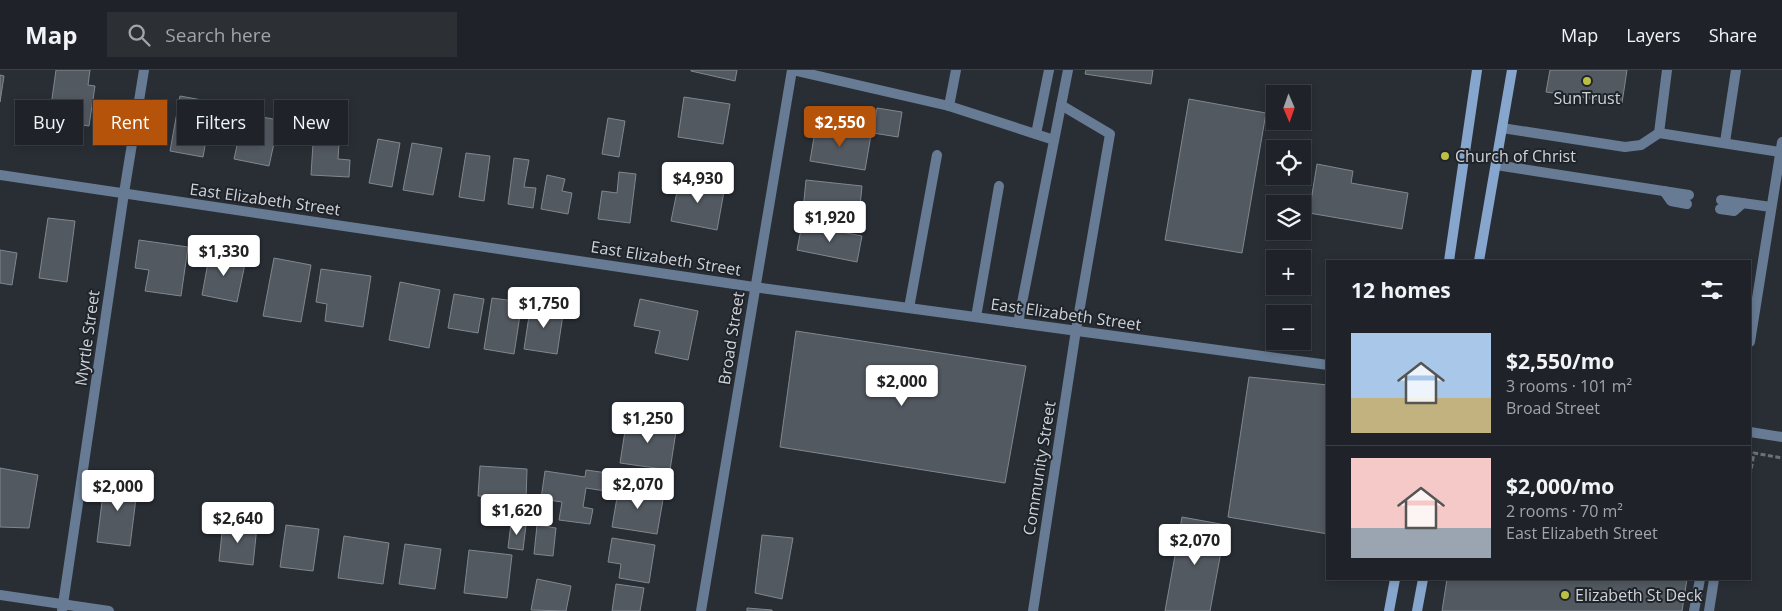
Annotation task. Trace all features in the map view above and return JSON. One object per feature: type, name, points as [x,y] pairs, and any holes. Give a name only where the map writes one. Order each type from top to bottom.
[{"type":"main road","points":[[1448,260],[1477,70]]},
{"type":"main road","points":[[1479,260],[1512,70]]},
{"type":"main road","points":[[1389,611],[1395,580]]},
{"type":"main road","points":[[1417,611],[1423,580]]},
{"type":"street","name":"Myrtle Street","points":[[62,608],[144,70]]},
{"type":"street","points":[[792,70],[949,106],[1054,140]]},
{"type":"street","name":"Broad Street","points":[[701,611],[792,70]]},
{"type":"street","points":[[949,106],[956,70]]},
{"type":"street","points":[[1036,134],[1049,70]]},
{"type":"street","points":[[1018,322],[1068,70]]},
{"type":"street","points":[[1659,133],[1667,70]]},
{"type":"street","points":[[1725,142],[1736,70]]},
{"type":"street","name":"Community Street","points":[[1033,611],[1076,330],[1110,134],[1061,105]]},
{"type":"street","points":[[1502,128],[1625,147],[1641,145],[1659,133],[1781,147],[1751,336]]},
{"type":"street","points":[[909,308],[937,155]]},
{"type":"street","points":[[1496,165],[1664,191],[1688,199]]},
{"type":"street","name":"East Elizabeth Street","points":[[0,175],[754,287],[1326,365]]},
{"type":"street","points":[[976,317],[999,186]]},
{"type":"street","points":[[1721,204],[1734,210],[1743,203],[1771,207]]},
{"type":"street","points":[[1751,432],[1782,437]]},
{"type":"street","points":[[1694,611],[1700,580]]},
{"type":"street","points":[[1709,611],[1714,580]]},
{"type":"street","points":[[0,594],[62,608],[109,611]]},
{"type":"path","points":[[1751,470],[1754,453],[1782,458]]},
{"type":"building","points":[[56,70],[90,70],[88,85],[95,86],[89,126],[83,125],[83,100],[52,100]]},
{"type":"building","points":[[691,70],[737,70],[735,81]]},
{"type":"building","points":[[1086,70],[1153,70],[1151,84],[1085,74]]},
{"type":"building","name":"SunTrust","points":[[1550,70],[1627,70],[1622,103],[1546,92]]},
{"type":"building","points":[[0,75],[4,76],[0,102]]},
{"type":"building","points":[[180,96],[202,100],[179,100]]},
{"type":"building","points":[[684,97],[730,104],[723,144],[678,137]]},
{"type":"building","points":[[1189,99],[1266,113],[1242,253],[1165,240]]},
{"type":"building","points":[[877,108],[902,112],[898,137],[873,133]]},
{"type":"building","points":[[177,112],[177,145],[205,145],[203,157],[170,151]]},
{"type":"building","points":[[264,117],[274,119],[274,143],[269,166],[234,159],[237,145],[264,145]]},
{"type":"building","points":[[608,118],[625,121],[619,157],[602,154]]},
{"type":"building","points":[[816,125],[871,135],[865,170],[810,161]]},
{"type":"building","points":[[378,139],[400,143],[392,187],[369,183]]},
{"type":"building","points":[[412,143],[442,148],[433,195],[403,190]]},
{"type":"building","points":[[313,145],[339,145],[338,159],[350,160],[349,177],[311,175]]},
{"type":"building","points":[[466,153],[490,156],[484,201],[459,197]]},
{"type":"building","points":[[514,158],[529,160],[524,187],[536,188],[533,208],[508,204]]},
{"type":"building","points":[[1317,164],[1353,171],[1351,183],[1408,193],[1402,229],[1311,213],[1311,201]]},
{"type":"building","points":[[619,172],[636,174],[630,223],[598,219],[602,191],[617,193]]},
{"type":"building","points":[[547,175],[565,179],[562,191],[572,193],[568,214],[541,209]]},
{"type":"building","points":[[680,177],[725,186],[717,230],[671,221]]},
{"type":"building","points":[[806,180],[862,186],[859,216],[803,210]]},
{"type":"building","points":[[48,218],[75,221],[67,282],[39,278]]},
{"type":"building","points":[[802,224],[862,236],[857,262],[797,250]]},
{"type":"building","points":[[139,240],[188,247],[181,296],[145,291],[149,270],[135,268]]},
{"type":"building","points":[[0,250],[17,253],[12,285],[0,283]]},
{"type":"building","points":[[210,252],[246,259],[237,302],[202,295]]},
{"type":"building","points":[[274,258],[311,265],[301,322],[263,316]]},
{"type":"building","points":[[321,269],[371,276],[363,327],[325,321],[327,304],[316,302]]},
{"type":"building","points":[[400,282],[440,290],[429,348],[389,340]]},
{"type":"building","points":[[454,294],[484,299],[478,333],[448,328]]},
{"type":"building","points":[[492,298],[522,302],[514,354],[484,349]]},
{"type":"building","points":[[640,299],[698,311],[688,360],[655,353],[660,331],[634,326]]},
{"type":"building","points":[[531,303],[564,308],[557,354],[524,349]]},
{"type":"building","points":[[796,331],[1026,366],[1005,483],[780,447]]},
{"type":"building","points":[[1249,377],[1326,385],[1326,534],[1228,517]]},
{"type":"building","points":[[627,418],[677,425],[670,470],[620,463]]},
{"type":"building","points":[[480,466],[527,469],[526,499],[478,496]]},
{"type":"building","points":[[0,468],[38,475],[29,528],[0,527]]},
{"type":"building","points":[[586,470],[615,474],[612,492],[586,488],[583,507],[593,509],[590,524],[559,520],[562,502],[541,499],[545,471],[585,477]]},
{"type":"building","points":[[105,478],[138,482],[130,546],[97,542]]},
{"type":"building","points":[[619,486],[664,494],[657,534],[612,527]]},
{"type":"building","points":[[1182,517],[1226,525],[1210,611],[1165,611]]},
{"type":"building","points":[[223,523],[257,526],[253,565],[219,561]]},
{"type":"building","points":[[511,523],[526,525],[523,550],[508,548]]},
{"type":"building","points":[[286,525],[319,529],[313,571],[280,567]]},
{"type":"building","points":[[537,525],[556,528],[553,556],[534,554]]},
{"type":"building","points":[[762,535],[793,538],[782,599],[755,593]]},
{"type":"building","points":[[344,536],[389,543],[383,584],[338,578]]},
{"type":"building","points":[[612,538],[655,545],[649,583],[619,578],[621,564],[608,562]]},
{"type":"building","points":[[405,544],[441,549],[435,589],[399,584]]},
{"type":"building","points":[[469,550],[512,555],[507,598],[464,593]]},
{"type":"building","points":[[537,579],[571,586],[566,611],[531,610]]},
{"type":"building","name":"Elizabeth St Deck","points":[[1447,580],[1687,580],[1682,611],[1442,611]]},
{"type":"building","points":[[616,584],[644,588],[640,611],[612,611]]},
{"type":"building","points":[[747,608],[772,610],[772,611],[747,611]]},
{"type":"place","name":"SunTrust","points":[[1587,81]]},
{"type":"place","name":"Church of Christ","points":[[1445,156]]},
{"type":"place","name":"Elizabeth St Deck","points":[[1565,595]]}]
